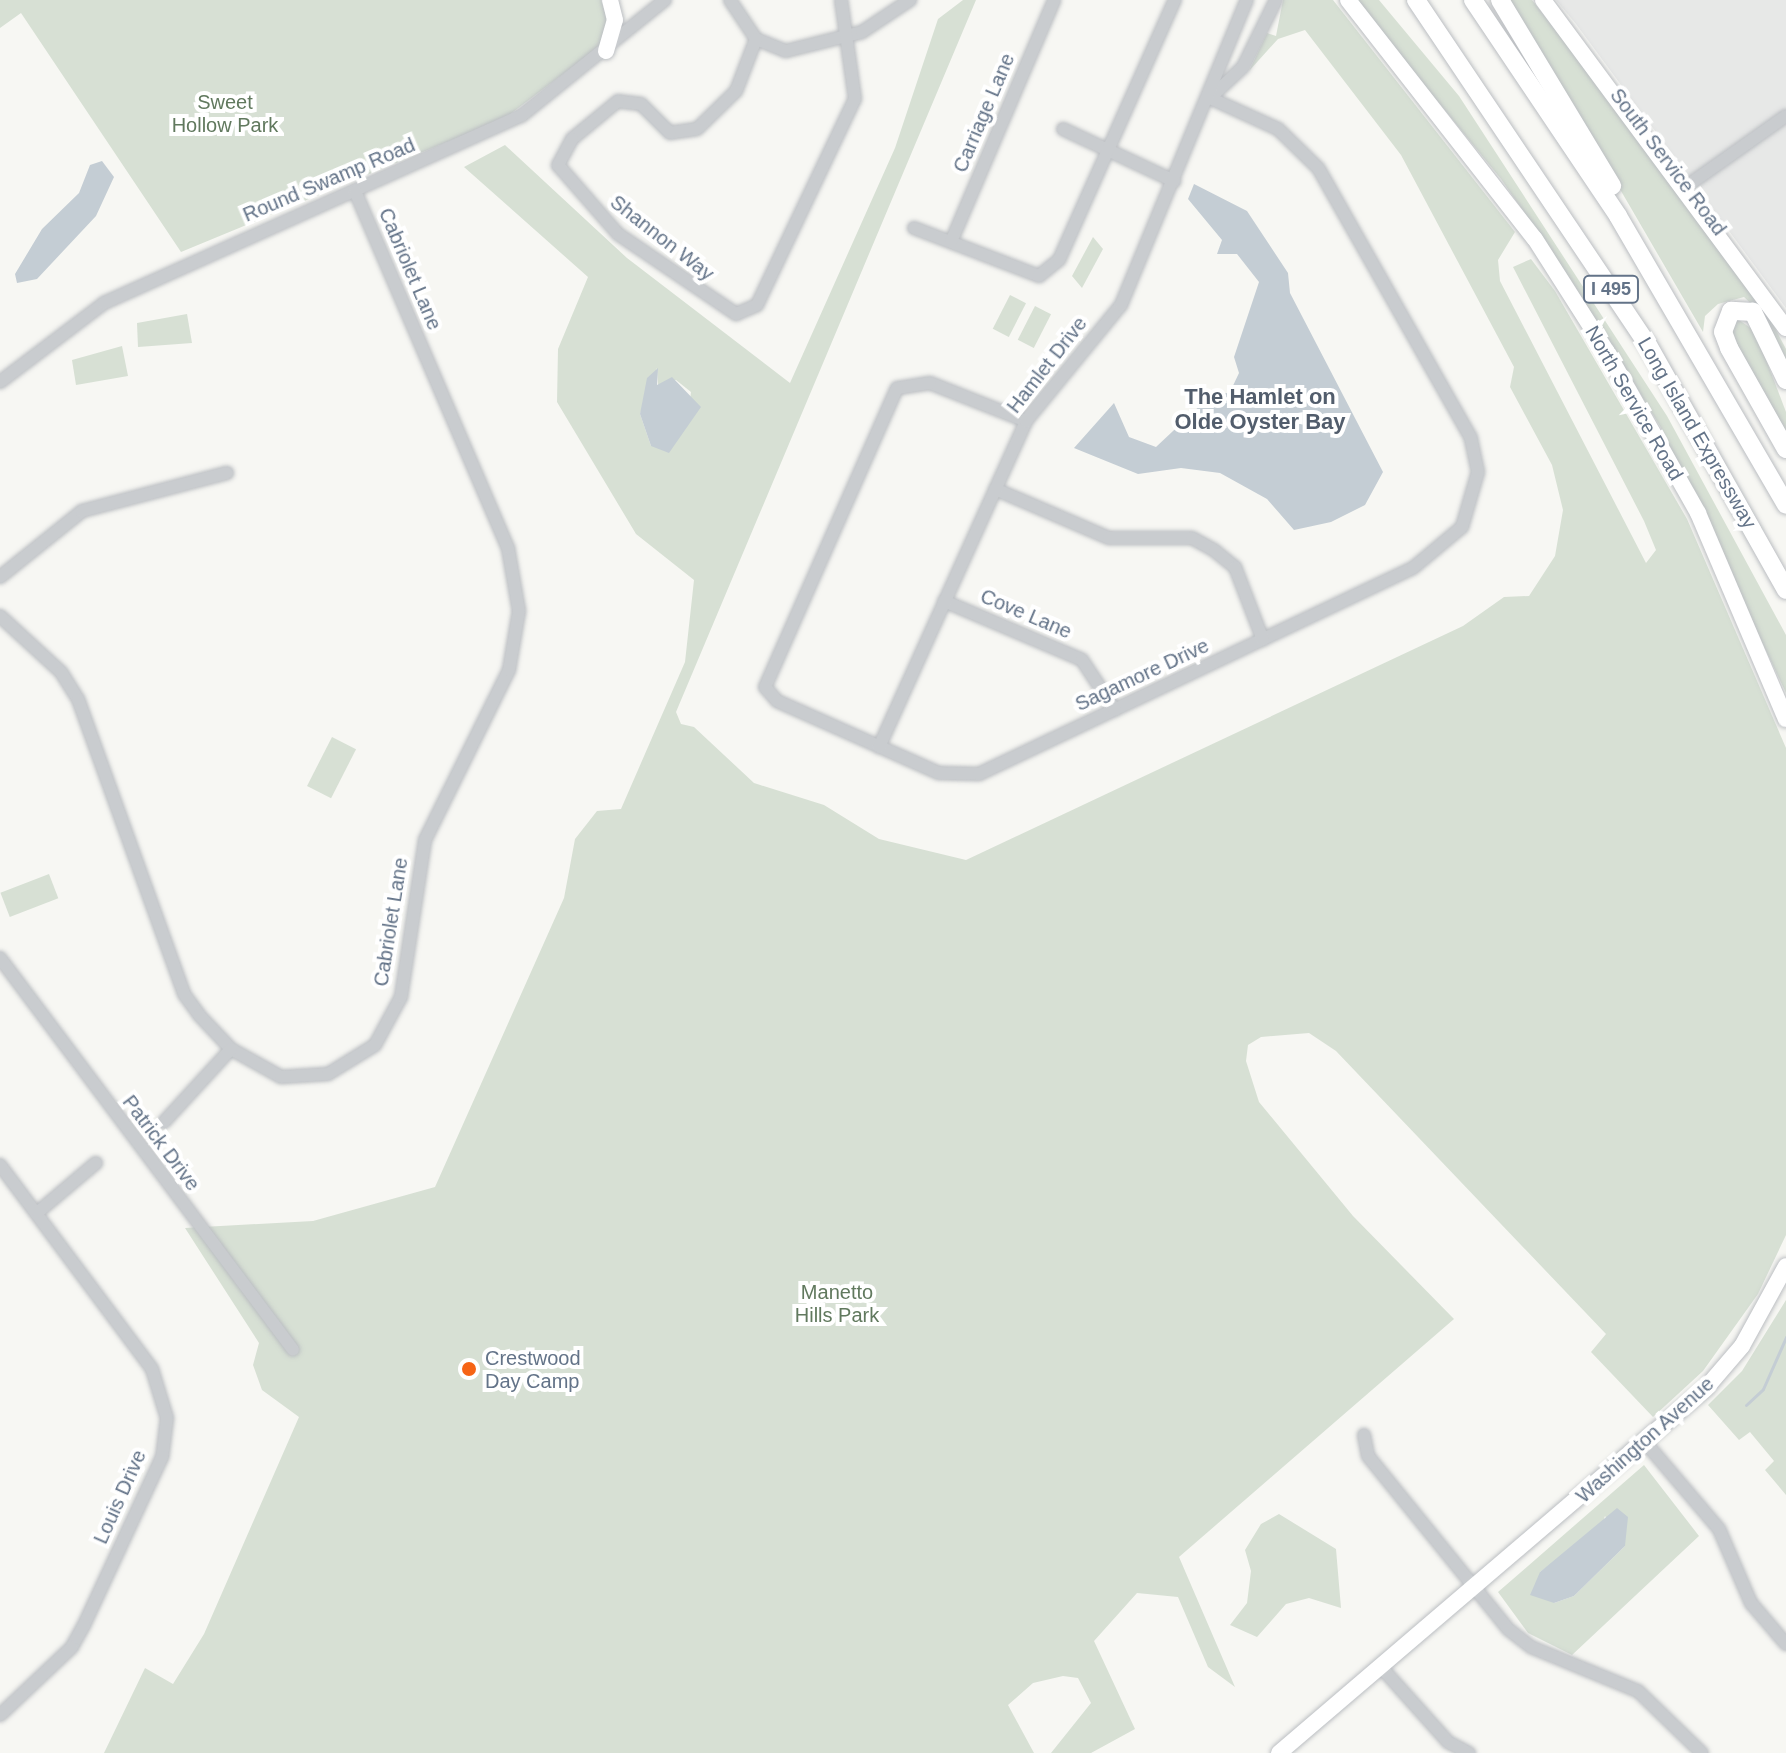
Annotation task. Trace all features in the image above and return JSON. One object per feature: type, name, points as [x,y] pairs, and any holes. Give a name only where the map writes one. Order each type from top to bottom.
[{"type":"highway","points":[[1402,0],[1444,38]]},
{"type":"highway","name":"Long Island Expressway","points":[[1416,0],[1648,345],[1786,590]]},
{"type":"highway","name":"Long Island Expressway","points":[[1473,0],[1688,330],[1786,505]]},
{"type":"highway","points":[[1500,0],[1688,330]]},
{"type":"highway","points":[[1786,380],[1753,312],[1731,311],[1723,332],[1729,348],[1786,449]]},
{"type":"main road","points":[[606,51],[615,20],[610,0]]},
{"type":"main road","name":"North Service Road","points":[[1348,0],[1535,239],[1607,352],[1698,513],[1786,719]]},
{"type":"main road","name":"South Service Road","points":[[1543,0],[1687,186],[1786,328]]},
{"type":"main road","name":"Washington Avenue","points":[[1288,1750],[1645,1442],[1722,1371],[1786,1266]]},
{"type":"street","name":"Round Swamp Road","points":[[0,382],[104,303],[513,120],[606,51],[665,0]]},
{"type":"street","points":[[730,0],[756,39],[786,51],[848,37],[910,0]]},
{"type":"street","points":[[841,0],[848,37]]},
{"type":"street","name":"Carriage Lane","points":[[951,242],[1054,0]]},
{"type":"street","points":[[914,228],[1039,276],[1059,260],[1175,0]]},
{"type":"street","name":"Hamlet Drive","points":[[879,747],[1026,421],[1121,305],[1210,98],[1247,0]]},
{"type":"street","name":"Hamlet Drive","points":[[1210,98],[1243,67],[1276,0]]},
{"type":"street","name":"Shannon Way","points":[[756,39],[736,91],[697,129],[670,133],[641,104],[618,101],[572,139],[558,165],[618,234],[736,314],[757,305],[855,99],[848,37]]},
{"type":"street","name":"Sagamore Drive","points":[[1026,421],[930,383],[897,388],[765,687],[777,701],[879,747],[960,778],[1115,710],[1438,553],[1462,527],[1478,472],[1457,404],[1318,168],[1278,129],[1210,98]]},
{"type":"street","points":[[1687,186],[1786,116]]},
{"type":"street","points":[[1063,129],[1174,181]]},
{"type":"street","name":"Cabriolet Lane","points":[[0,616],[61,672],[78,699],[184,994],[231,1049],[281,1077],[304,1078],[328,1074],[375,1045],[401,997],[425,840],[516,643],[518,580],[508,548],[355,191]]},
{"type":"street","points":[[0,577],[82,511],[227,473]]},
{"type":"street","points":[[995,489],[1109,538],[1192,538],[1235,567],[1263,640]]},
{"type":"street","name":"Cove Lane","points":[[944,601],[1082,660],[1115,710]]},
{"type":"street","name":"Patrick Drive","points":[[0,958],[293,1349]]},
{"type":"street","name":"Patrick Drive","points":[[164,1122],[231,1049]]},
{"type":"street","points":[[38,1212],[96,1163]]},
{"type":"street","name":"Louis Drive","points":[[0,1165],[152,1369],[167,1418],[162,1457],[72,1647],[0,1715]]},
{"type":"street","points":[[1364,1435],[1368,1456],[1474,1590],[1518,1639],[1638,1691],[1702,1753]]},
{"type":"street","points":[[1645,1442],[1719,1529],[1751,1603],[1786,1644]]},
{"type":"street","points":[[1381,1667],[1448,1742],[1469,1753]]},
{"type":"shaded area","points":[[1556,0],[1786,0],[1786,308],[1576,24]]},
{"type":"shaded area","points":[[102,161],[114,177],[96,216],[37,279],[17,283],[15,274],[42,229],[79,193],[90,165]]},
{"type":"shaded area","points":[[1194,184],[1247,211],[1288,273],[1290,293],[1383,472],[1365,505],[1331,522],[1294,530],[1267,499],[1220,473],[1181,468],[1138,474],[1074,448],[1114,403],[1129,437],[1156,447],[1207,399],[1230,392],[1239,373],[1234,357],[1259,282],[1237,254],[1217,254],[1222,240],[1188,199]]},
{"type":"shaded area","points":[[658,368],[657,385],[672,377],[701,407],[669,453],[651,446],[640,414],[647,378]]},
{"type":"shaded area","points":[[1617,1508],[1628,1517],[1625,1546],[1574,1596],[1554,1603],[1530,1595],[1540,1572]]},
{"type":"green space","name":"Sweet Hollow Park","points":[[0,0],[601,0],[609,24],[600,46],[505,118],[181,252],[21,13],[0,28]]},
{"type":"green space","name":"Manetto Hills Park","points":[[963,0],[976,0],[676,712],[681,724],[694,727],[754,783],[824,805],[879,839],[966,860],[1463,626],[1504,597],[1529,596],[1555,556],[1563,510],[1552,465],[1510,387],[1514,367],[1401,155],[1305,30],[1278,39],[1249,71],[1267,33],[1276,36],[1283,0],[1333,0],[1515,232],[1498,260],[1500,281],[1646,563],[1656,550],[1644,521],[1513,267],[1531,259],[1555,291],[1687,519],[1786,748],[1786,1235],[1758,1294],[1703,1371],[1653,1417],[1591,1352],[1606,1334],[1336,1051],[1309,1033],[1261,1037],[1248,1045],[1246,1061],[1259,1102],[1353,1216],[1454,1319],[1179,1557],[1235,1687],[1208,1667],[1178,1597],[1137,1593],[1094,1641],[1135,1729],[1091,1753],[1051,1753],[1091,1703],[1078,1678],[1063,1676],[1033,1683],[1008,1705],[1034,1753],[104,1753],[145,1668],[173,1684],[204,1634],[299,1417],[262,1390],[253,1365],[259,1343],[185,1228],[313,1221],[435,1187],[564,898],[575,839],[597,811],[621,809],[685,662],[694,580],[636,534],[557,402],[558,349],[588,277],[464,167],[505,145],[627,258],[790,383],[895,148],[938,19]],"holes":[[[657,368],[658,385],[676,380],[691,392],[688,418],[651,446],[640,414]]]},
{"type":"green space","points":[[1355,0],[1379,0],[1459,96],[1667,416],[1786,635],[1786,693],[1660,426],[1571,280],[1501,179]]},
{"type":"green space","points":[[1510,0],[1532,0],[1690,202],[1768,315],[1786,349],[1786,370],[1762,314],[1744,297],[1718,304],[1705,316],[1703,332]]},
{"type":"green space","points":[[1093,237],[1103,249],[1082,288],[1072,276]]},
{"type":"green space","points":[[1010,295],[1026,303],[1009,337],[993,329]]},
{"type":"green space","points":[[1035,306],[1051,314],[1034,348],[1018,340]]},
{"type":"green space","points":[[187,314],[192,343],[138,347],[137,323]]},
{"type":"green space","points":[[1739,320],[1755,331],[1786,412],[1786,442],[1734,346],[1732,325]]},
{"type":"green space","points":[[122,346],[128,376],[76,385],[72,360]]},
{"type":"green space","points":[[332,737],[356,749],[331,798],[307,786]]},
{"type":"green space","points":[[49,874],[58,898],[10,917],[0,893]]},
{"type":"green space","points":[[1786,1300],[1786,1495],[1765,1470],[1774,1461],[1750,1432],[1739,1440],[1708,1405],[1742,1371]]},
{"type":"green space","points":[[1644,1465],[1699,1536],[1572,1655],[1528,1633],[1498,1592]],"holes":[[[1605,1516],[1625,1546],[1574,1596],[1554,1603],[1540,1572],[1601,1527]]]},
{"type":"green space","points":[[1279,1514],[1336,1549],[1341,1608],[1309,1598],[1286,1604],[1257,1637],[1230,1625],[1247,1603],[1251,1571],[1245,1550],[1261,1524]]},
{"type":"waterway","points":[[1746,1405],[1763,1389],[1786,1337]]},
{"type":"place","name":"Crestwood Day Camp","points":[[469,1369]]},
{"type":"district","name":"The Hamlet on Olde Oyster Bay","points":[[1260,408]]}]
